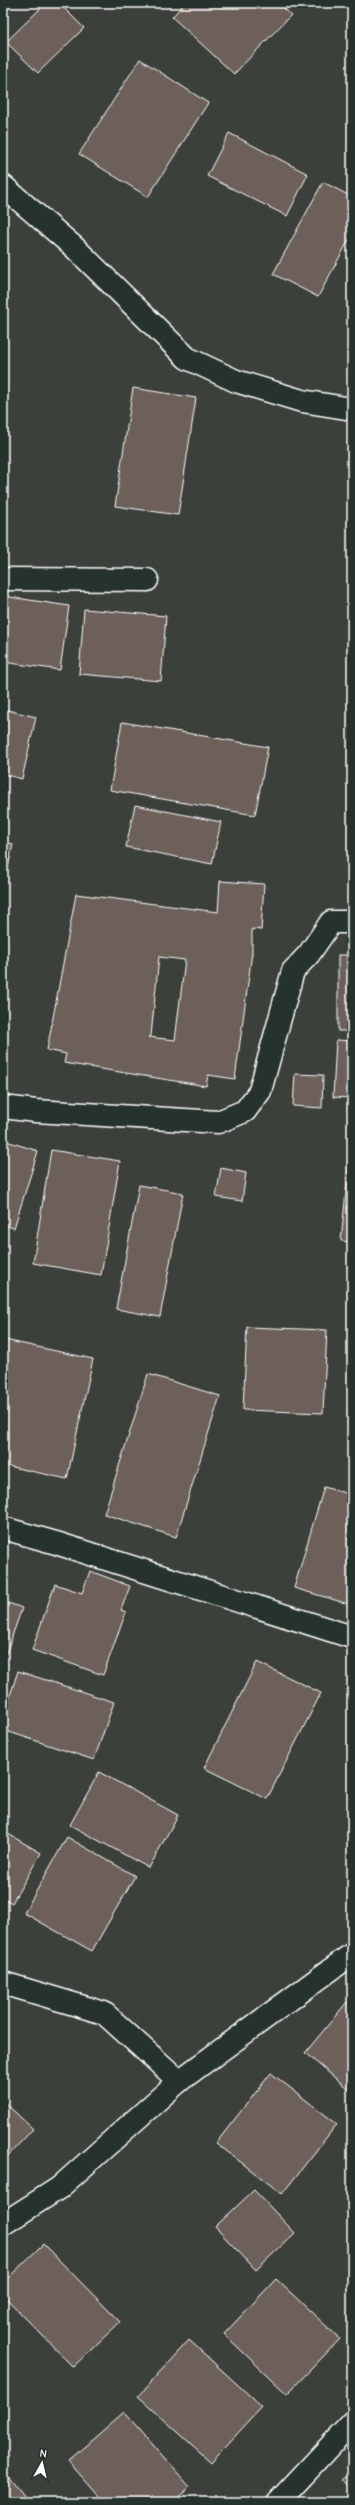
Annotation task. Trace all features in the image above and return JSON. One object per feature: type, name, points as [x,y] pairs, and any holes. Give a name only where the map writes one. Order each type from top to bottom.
[{"type":"street","points":[[3,186],[75,248],[187,358],[236,381],[302,401],[352,409]]},
{"type":"street","points":[[3,579],[147,580]]},
{"type":"street","points":[[3,1107],[36,1111],[218,1122],[245,1111],[260,1091],[293,971],[309,954],[330,922],[352,922]]},
{"type":"street","points":[[3,1528],[56,1543],[352,1637]]},
{"type":"street","points":[[3,2224],[59,2188],[179,2081],[352,1954]]},
{"type":"street","points":[[3,1983],[104,2013],[179,2081]]},
{"type":"street","points":[[278,2502],[352,2423]]},
{"type":"building","points":[[46,3],[59,3],[84,28],[38,73],[6,42]]},
{"type":"building","points":[[185,3],[279,3],[291,15],[234,74],[172,17]]},
{"type":"building","points":[[140,59],[208,103],[148,197],[79,154]]},
{"type":"building","points":[[229,133],[308,174],[287,216],[207,176]]},
{"type":"building","points":[[323,182],[352,197],[352,234],[318,297],[273,274]]},
{"type":"building","points":[[133,388],[196,398],[178,515],[115,506]]},
{"type":"building","points":[[3,596],[69,606],[60,670],[3,662]]},
{"type":"building","points":[[84,609],[166,616],[161,681],[79,674]]},
{"type":"building","points":[[3,709],[36,717],[22,779],[3,774]]},
{"type":"building","points":[[122,722],[268,747],[255,815],[110,790]]},
{"type":"building","points":[[135,805],[221,822],[212,864],[126,847]]},
{"type":"building","points":[[3,842],[13,844],[8,868],[3,867]]},
{"type":"building","points":[[220,881],[264,884],[261,930],[252,929],[252,953],[235,1079],[208,1075],[206,1086],[64,1063],[66,1054],[47,1050],[76,894],[218,912]],"holes":[[[159,957],[185,960],[175,1040],[148,1037],[151,1036]]]},
{"type":"building","points":[[338,955],[352,955],[352,1031],[338,1031]]},
{"type":"building","points":[[336,1040],[352,1041],[352,1098],[333,1097]]},
{"type":"building","points":[[295,1074],[323,1075],[322,1108],[293,1106]]},
{"type":"building","points":[[352,1131],[352,1242],[341,1241]]},
{"type":"building","points":[[3,1140],[38,1151],[14,1228],[3,1225]]},
{"type":"building","points":[[51,1150],[120,1161],[101,1275],[33,1263]]},
{"type":"building","points":[[221,1168],[246,1173],[242,1201],[216,1197]]},
{"type":"building","points":[[139,1185],[183,1193],[160,1317],[116,1309]]},
{"type":"building","points":[[247,1327],[327,1330],[323,1413],[243,1410]]},
{"type":"building","points":[[5,1340],[93,1359],[67,1479],[3,1465],[3,1351]]},
{"type":"building","points":[[148,1374],[220,1396],[176,1537],[104,1514]]},
{"type":"building","points":[[352,1392],[352,1415],[348,1414]]},
{"type":"building","points":[[324,1487],[352,1495],[352,1605],[294,1588]]},
{"type":"building","points":[[90,1571],[130,1586],[121,1610],[126,1612],[103,1675],[32,1650],[55,1584],[82,1593]]},
{"type":"building","points":[[3,1601],[22,1608],[3,1662]]},
{"type":"building","points":[[257,1662],[321,1693],[267,1799],[204,1768]]},
{"type":"building","points":[[18,1671],[114,1702],[94,1760],[3,1730],[3,1717]]},
{"type":"building","points":[[99,1772],[178,1815],[149,1868],[70,1825]]},
{"type":"building","points":[[3,1831],[41,1853],[12,1903],[3,1898]]},
{"type":"building","points":[[67,1837],[135,1876],[92,1951],[24,1913]]},
{"type":"building","points":[[347,2002],[352,2006],[352,2092],[305,2053]]},
{"type":"building","points":[[271,2073],[337,2124],[282,2194],[216,2143]]},
{"type":"building","points":[[3,2101],[33,2129],[3,2161]]},
{"type":"building","points":[[254,2190],[295,2233],[256,2270],[215,2227]]},
{"type":"building","points":[[43,2244],[120,2322],[73,2367],[3,2295],[3,2283]]},
{"type":"building","points":[[276,2279],[340,2339],[287,2394],[224,2334]]},
{"type":"building","points":[[189,2340],[262,2407],[211,2462],[138,2396]]},
{"type":"building","points":[[124,2412],[190,2487],[173,2502],[104,2502],[68,2461]]},
{"type":"building","points":[[3,2469],[29,2502],[3,2502]]},
{"type":"building","points":[[352,2471],[352,2490],[342,2479]]}]
